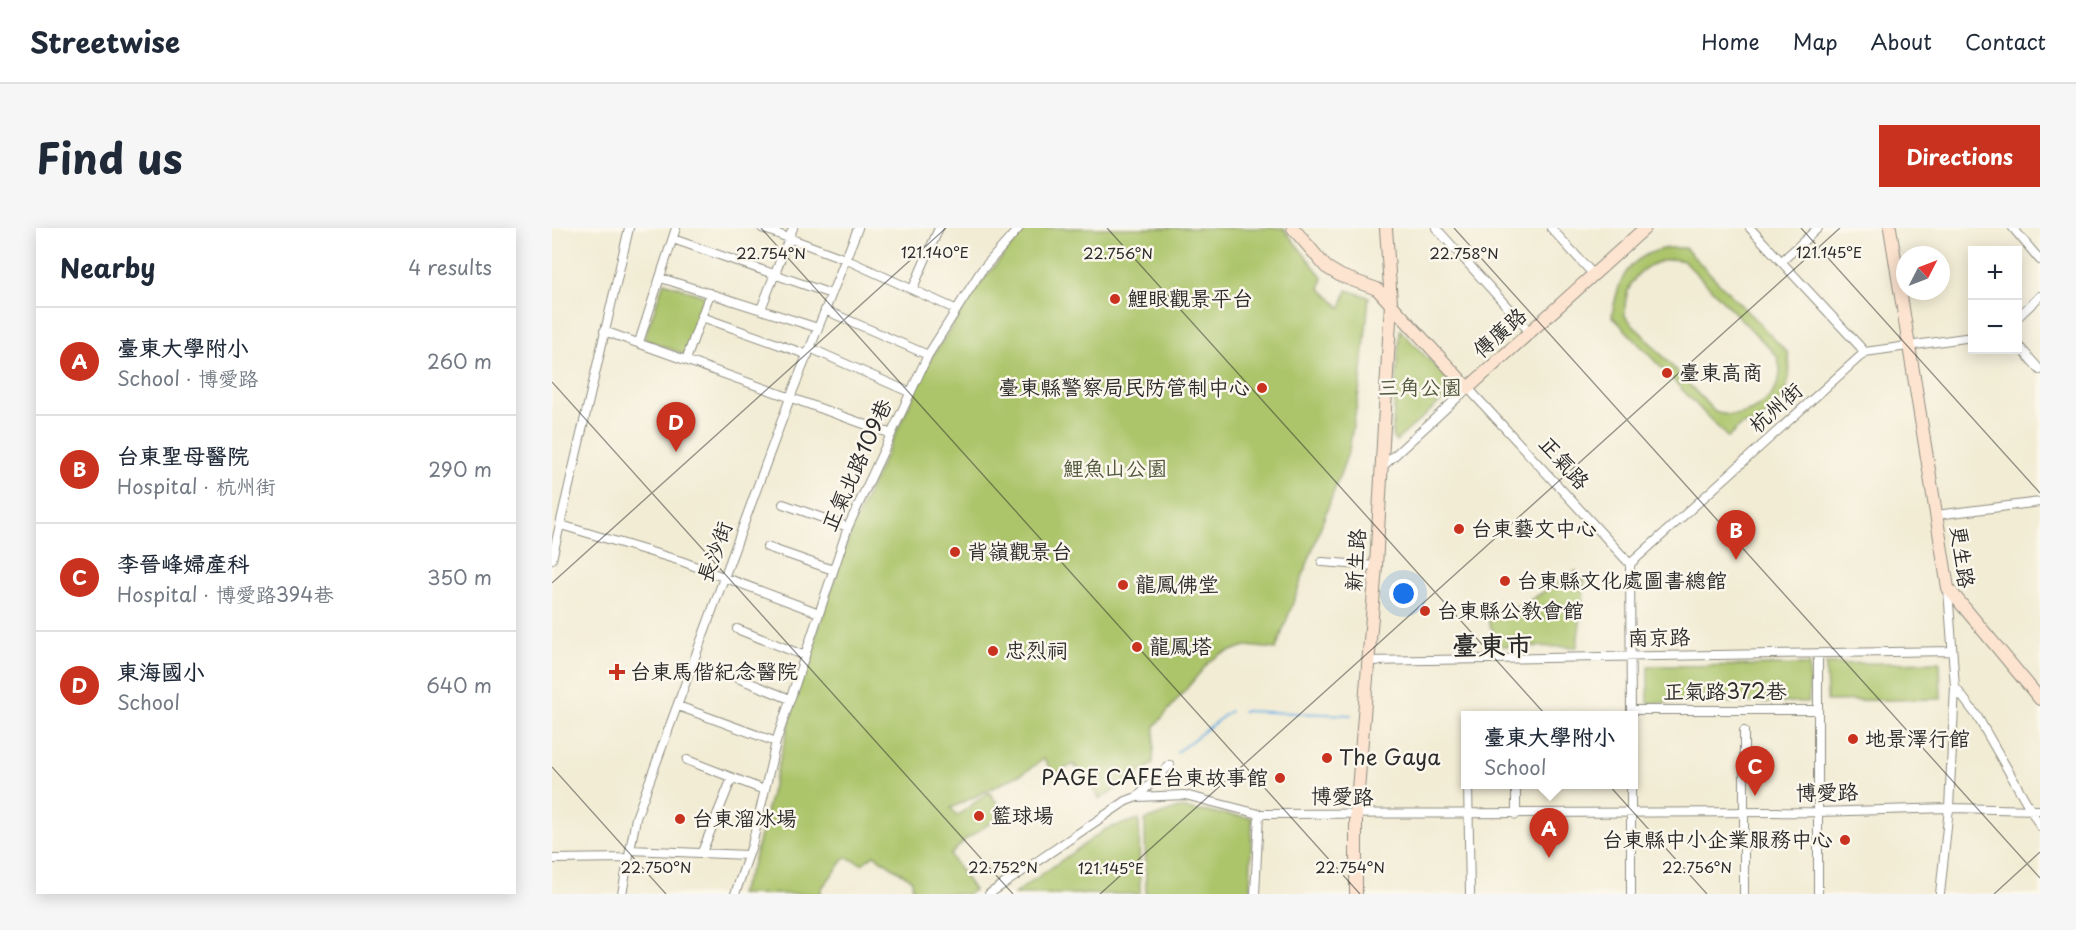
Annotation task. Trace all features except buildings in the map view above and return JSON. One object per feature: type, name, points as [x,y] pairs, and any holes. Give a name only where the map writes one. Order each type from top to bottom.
[{"type":"street","points":[[552,559],[629,228]]},
{"type":"street","points":[[639,342],[676,228]]},
{"type":"street","points":[[762,228],[845,259],[955,309]]},
{"type":"street","points":[[761,309],[793,228]]},
{"type":"street","name":"長沙街","points":[[622,894],[636,818],[790,398],[858,228]]},
{"type":"street","points":[[913,288],[939,228]]},
{"type":"street","name":"正氣北路109巷","points":[[735,894],[776,742],[848,527],[889,433],[928,355],[981,271],[1019,228]]},
{"type":"street","name":"正氣路","points":[[1293,228],[1326,267],[1341,276],[1377,289],[1630,564]]},
{"type":"street","name":"新生路","points":[[1356,894],[1356,815],[1376,566],[1391,303],[1386,228]]},
{"type":"street","points":[[1436,228],[1530,332]]},
{"type":"street","points":[[1551,228],[1593,274]]},
{"type":"street","name":"傳廣路","points":[[1382,466],[1645,228]]},
{"type":"street","points":[[1750,228],[1865,352],[1968,338]]},
{"type":"street","points":[[1782,261],[1818,228]]},
{"type":"street","name":"更生路","points":[[1890,228],[1948,588],[1955,687],[1949,808],[1940,894]]},
{"type":"street","points":[[2013,228],[2040,260]]},
{"type":"street","points":[[673,239],[831,294]]},
{"type":"street","points":[[661,278],[818,328]]},
{"type":"street","points":[[686,360],[710,293]]},
{"type":"street","points":[[2022,313],[2040,296]]},
{"type":"street","points":[[825,310],[928,355]]},
{"type":"street","points":[[702,317],[752,335],[809,351],[909,392]]},
{"type":"street","points":[[604,332],[639,342],[889,433]]},
{"type":"street","points":[[2022,350],[2040,370]]},
{"type":"street","name":"杭州街","points":[[1630,564],[1865,352]]},
{"type":"street","points":[[1936,515],[2040,502]]},
{"type":"street","points":[[783,504],[848,527]]},
{"type":"street","points":[[561,525],[725,576],[819,613]]},
{"type":"street","points":[[767,547],[833,570]]},
{"type":"street","points":[[1322,562],[1376,566]]},
{"type":"street","points":[[1630,564],[1631,711]]},
{"type":"street","points":[[1948,588],[2040,699]]},
{"type":"street","points":[[737,629],[805,656]]},
{"type":"street","name":"南京路","points":[[1367,661],[1952,651]]},
{"type":"street","points":[[1818,654],[1818,894]]},
{"type":"street","points":[[720,671],[790,699]]},
{"type":"street","points":[[1955,687],[1977,716],[2036,810],[2040,826]]},
{"type":"street","points":[[678,706],[776,742]]},
{"type":"street","name":"正氣路372巷","points":[[1638,713],[1818,710]]},
{"type":"street","points":[[1744,731],[1744,894]]},
{"type":"street","points":[[687,760],[764,790]]},
{"type":"street","points":[[989,894],[1126,801],[1137,797],[1170,765]]},
{"type":"street","points":[[702,852],[732,778]]},
{"type":"street","points":[[1468,789],[1470,894]]},
{"type":"street","points":[[1516,789],[1516,815]]},
{"type":"street","points":[[1631,789],[1631,894]]},
{"type":"street","name":"博愛路","points":[[1137,797],[1185,795],[1259,814],[1631,814],[1949,808],[2036,810]]},
{"type":"street","points":[[1254,894],[1259,814]]},
{"type":"street","points":[[552,859],[702,852],[747,855]]},
{"type":"green space","name":"鯉魚山公園","points":[[1026,228],[1283,228],[1323,278],[1320,288],[1341,308],[1347,290],[1369,297],[1361,380],[1349,450],[1276,649],[1246,646],[1221,654],[1209,662],[1155,726],[1153,764],[1100,799],[1074,764],[1054,774],[1044,759],[1025,772],[951,808],[957,816],[989,792],[1005,813],[965,840],[950,855],[974,890],[968,894],[913,894],[912,880],[874,855],[862,864],[846,857],[821,889],[821,894],[739,894],[752,866],[798,690],[854,523],[931,358],[980,284]]},
{"type":"green space","points":[[1685,248],[1788,353],[1789,377],[1781,400],[1774,410],[1754,423],[1741,425],[1728,438],[1612,316],[1618,291],[1627,271],[1643,256],[1654,251]],"holes":[[[1672,259],[1684,261],[1777,356],[1780,367],[1777,385],[1772,394],[1756,408],[1736,414],[1715,412],[1625,316],[1627,294],[1636,277],[1643,270],[1661,261]]]},
{"type":"green space","points":[[664,282],[706,297],[686,355],[644,339]]},
{"type":"green space","name":"三角公園","points":[[1400,330],[1456,388],[1396,441],[1392,437]]},
{"type":"green space","points":[[1576,571],[1585,581],[1577,647],[1499,646],[1487,618],[1523,605]]},
{"type":"green space","points":[[1940,662],[1941,699],[1827,701],[1826,664]]},
{"type":"green space","points":[[1809,665],[1809,702],[1648,703],[1648,666]]},
{"type":"green space","points":[[1178,808],[1252,818],[1250,894],[1146,894],[1145,820]]},
{"type":"green space","points":[[1139,819],[1140,894],[1014,894],[1106,829]]},
{"type":"waterway","points":[[1177,752],[1230,711]]},
{"type":"waterway","points":[[1242,711],[1351,715]]},
{"type":"place","name":"鯉眼觀景平台","points":[[1115,299]]},
{"type":"place","name":"臺東高商","points":[[1667,373]]},
{"type":"place","name":"臺東縣警察局民防管制中心","points":[[1262,388]]},
{"type":"place","name":"東海國小","points":[[676,452]]},
{"type":"place","name":"台東藝文中心","points":[[1459,529]]},
{"type":"place","name":"背嶺觀景台","points":[[955,552]]},
{"type":"place","name":"台東聖母醫院","points":[[1736,560]]},
{"type":"place","name":"台東縣文化處圖書總館","points":[[1505,581]]},
{"type":"place","name":"龍鳳佛堂","points":[[1123,585]]},
{"type":"place","name":"台東縣公教會館","points":[[1425,611]]},
{"type":"place","name":"龍鳳塔","points":[[1137,647]]},
{"type":"place","name":"忠烈祠","points":[[993,651]]},
{"type":"place","name":"台東馬偕紀念醫院","points":[[617,672]]},
{"type":"place","name":"地景澤行館","points":[[1853,739]]},
{"type":"place","name":"The Gaya","points":[[1327,758]]},
{"type":"place","name":"PAGE CAFE台東故事館","points":[[1280,778]]},
{"type":"place","name":"李晉峰婦產科","points":[[1755,796]]},
{"type":"place","name":"籃球場","points":[[979,816]]},
{"type":"place","name":"台東溜冰場","points":[[680,819]]},
{"type":"place","name":"台東縣中小企業服務中心","points":[[1845,840]]},
{"type":"place","name":"臺東大學附小","points":[[1549,858]]},
{"type":"district","name":"臺東市","points":[[1492,646]]}]
